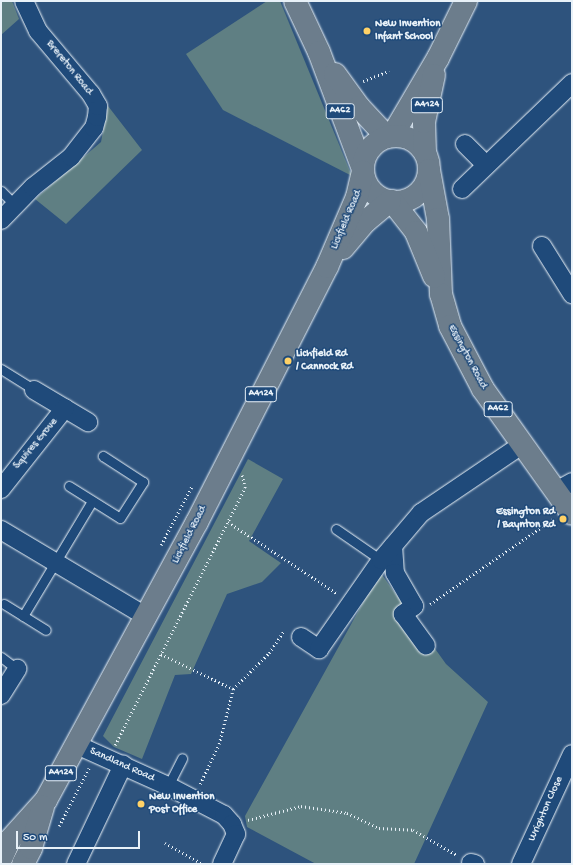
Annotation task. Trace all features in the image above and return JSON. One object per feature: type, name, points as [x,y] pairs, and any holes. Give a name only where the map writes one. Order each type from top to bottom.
[{"type":"main road","name":"A462","points":[[295,1],[319,52],[363,170]]},
{"type":"main road","name":"A4124","points":[[389,136],[438,58],[466,1]]},
{"type":"main road","name":"A462","points":[[319,52],[351,97],[389,136]]},
{"type":"main road","name":"A4124","points":[[427,161],[424,122],[438,58]]},
{"type":"main road","points":[[389,136],[410,138],[427,161],[426,183],[419,193],[407,200],[391,201],[377,195],[370,188],[363,170],[368,152],[374,144],[389,136]]},
{"type":"main road","name":"Essington Road","points":[[427,161],[438,219],[441,294]]},
{"type":"main road","name":"Lichfield Road","points":[[23,864],[31,848],[46,800],[147,617],[327,267],[357,196],[363,170]]},
{"type":"main road","name":"Lichfield Road","points":[[327,267],[366,221],[391,201]]},
{"type":"main road","name":"Essington Road","points":[[391,201],[416,232],[441,294],[445,311],[457,341],[483,389],[523,444],[567,499]]},
{"type":"main road","name":"Lichfield Road","points":[[1,859],[9,841],[46,800]]},
{"type":"street","name":"Brereton Road","points":[[1,220],[71,157],[94,128],[97,117],[98,106],[91,94],[38,31],[24,1]]},
{"type":"street","points":[[462,189],[572,83]]},
{"type":"street","points":[[465,144],[486,165]]},
{"type":"street","points":[[542,246],[569,284]]},
{"type":"street","name":"Squires Grove","points":[[1,489],[65,408],[34,390]]},
{"type":"street","points":[[65,408],[88,422]]},
{"type":"street","points":[[301,637],[319,649],[381,560],[421,513],[523,444]]},
{"type":"street","points":[[1,530],[147,617]]},
{"type":"street","points":[[393,546],[395,572],[414,606],[403,614],[426,646]]},
{"type":"street","points":[[1,695],[17,668]]},
{"type":"street","name":"Sandland Road","points":[[77,745],[168,786],[224,815],[232,824]]},
{"type":"street","name":"Wrighton Close","points":[[521,864],[572,754]]},
{"type":"street","points":[[76,864],[116,762]]},
{"type":"street","points":[[222,864],[236,834],[232,824]]},
{"type":"lane","points":[[1,191],[16,205]]},
{"type":"lane","points":[[1,369],[34,390]]},
{"type":"lane","points":[[69,486],[120,518],[143,482],[103,456]]},
{"type":"lane","points":[[23,616],[92,501]]},
{"type":"lane","points":[[336,529],[381,560]]},
{"type":"lane","points":[[4,604],[46,630]]},
{"type":"lane","points":[[1,657],[17,668]]},
{"type":"lane","points":[[168,786],[182,758]]},
{"type":"path","points":[[362,81],[389,71]]},
{"type":"path","points":[[55,834],[94,759],[105,765],[116,762],[161,654],[245,488],[240,468]]},
{"type":"path","points":[[414,606],[418,612],[567,499]]},
{"type":"path","points":[[228,522],[352,602]]},
{"type":"path","points":[[193,799],[219,744],[234,690],[269,653],[286,627],[301,637]]},
{"type":"path","points":[[161,654],[234,690]]},
{"type":"path","points":[[232,824],[301,806],[347,813],[379,828],[413,830],[473,863]]},
{"type":"path","points":[[165,843],[203,864]]},
{"type":"green space","points":[[1,1],[12,1],[19,19],[1,35]]},
{"type":"green space","points":[[267,1],[280,1],[352,176],[223,110],[186,54]]},
{"type":"green space","points":[[108,106],[142,150],[66,224],[35,199],[101,142]]},
{"type":"green space","points":[[248,459],[283,479],[249,541],[281,563],[262,582],[227,594],[191,674],[175,675],[142,759],[114,747],[103,736]]},
{"type":"green space","points":[[380,572],[446,664],[488,702],[414,864],[316,864],[247,827],[245,816]]},
{"type":"place","name":"New Invention Infant School","points":[[367,31]]},
{"type":"place","name":"Lichfield Rd / Cannock Rd","points":[[288,361]]},
{"type":"place","name":"Essington Rd / Baynton Rd","points":[[563,519]]},
{"type":"place","name":"New Invention Post Office","points":[[141,804]]}]
